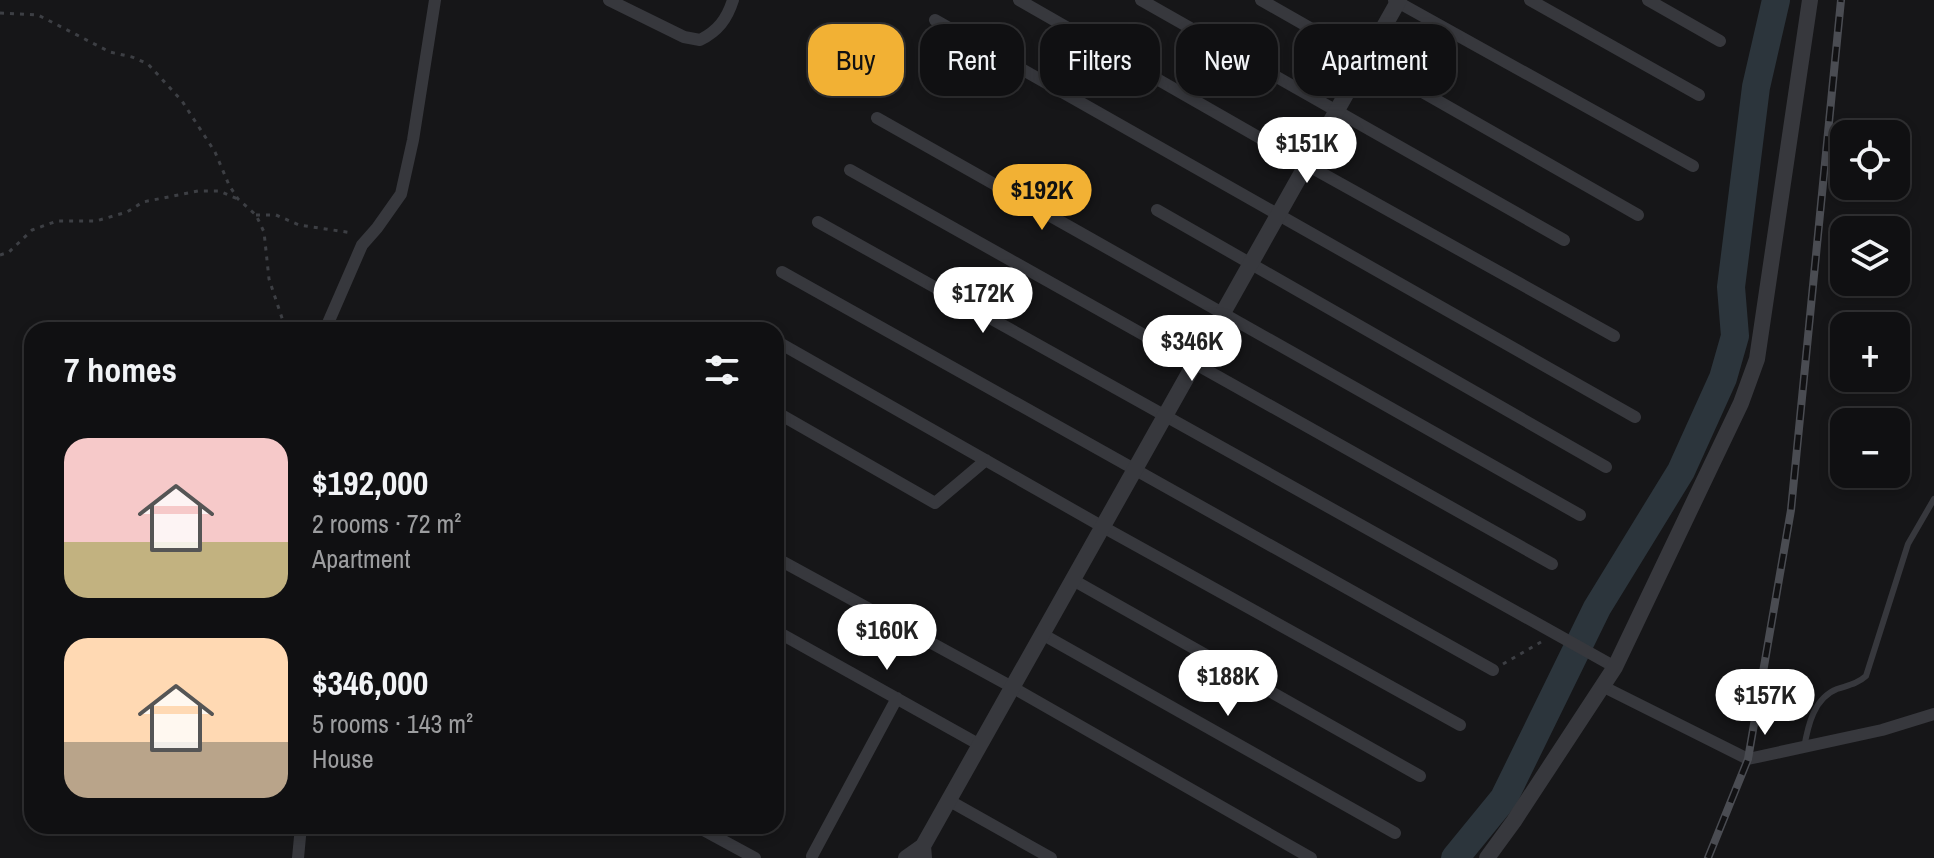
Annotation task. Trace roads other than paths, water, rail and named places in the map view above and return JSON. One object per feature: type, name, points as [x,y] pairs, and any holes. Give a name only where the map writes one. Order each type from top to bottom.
[{"type":"street","points":[[328,322],[362,245],[401,194],[413,140],[435,0]]},
{"type":"street","points":[[609,0],[684,37],[700,40],[713,34],[723,22],[733,0]]},
{"type":"street","points":[[1019,0],[1614,336]]},
{"type":"street","points":[[1141,0],[1564,240]]},
{"type":"street","points":[[1261,0],[1304,24]]},
{"type":"street","points":[[1530,0],[1699,95]]},
{"type":"street","points":[[1648,0],[1720,41]]},
{"type":"street","points":[[1487,858],[1604,687],[1741,403],[1757,359],[1810,0]]},
{"type":"street","points":[[1385,24],[1397,1],[1693,166]]},
{"type":"street","points":[[935,20],[1635,417]]},
{"type":"street","points":[[906,858],[924,852],[948,800],[1345,96]]},
{"type":"street","points":[[1431,96],[1638,215]]},
{"type":"street","points":[[877,118],[1580,515]]},
{"type":"street","points":[[850,170],[1552,564]]},
{"type":"street","points":[[1157,210],[1606,467]]},
{"type":"street","points":[[818,222],[1615,667]]},
{"type":"street","points":[[782,272],[1493,670]]},
{"type":"street","points":[[784,346],[1460,725]]},
{"type":"street","points":[[784,417],[935,503],[986,460]]},
{"type":"street","points":[[784,562],[1012,687],[1311,858]]},
{"type":"street","points":[[1073,580],[1420,776]]},
{"type":"street","points":[[1042,634],[1395,833]]},
{"type":"street","points":[[784,635],[980,745]]},
{"type":"street","points":[[1604,687],[1748,759],[1882,730],[1934,714]]},
{"type":"street","points":[[812,856],[897,698]]},
{"type":"street","points":[[948,800],[1051,858]]},
{"type":"street","points":[[298,858],[300,834]]},
{"type":"street","points":[[711,834],[755,858]]},
{"type":"lane","points":[[1804,748],[1821,698],[1834,690],[1856,684],[1866,676],[1908,544],[1934,499]]},
{"type":"waterway","points":[[1455,858],[1504,798],[1597,608],[1681,471],[1723,378],[1735,336],[1731,287],[1756,87],[1776,0]]},
{"type":"railway","points":[[1708,858],[1748,759],[1791,510],[1841,0]]}]
